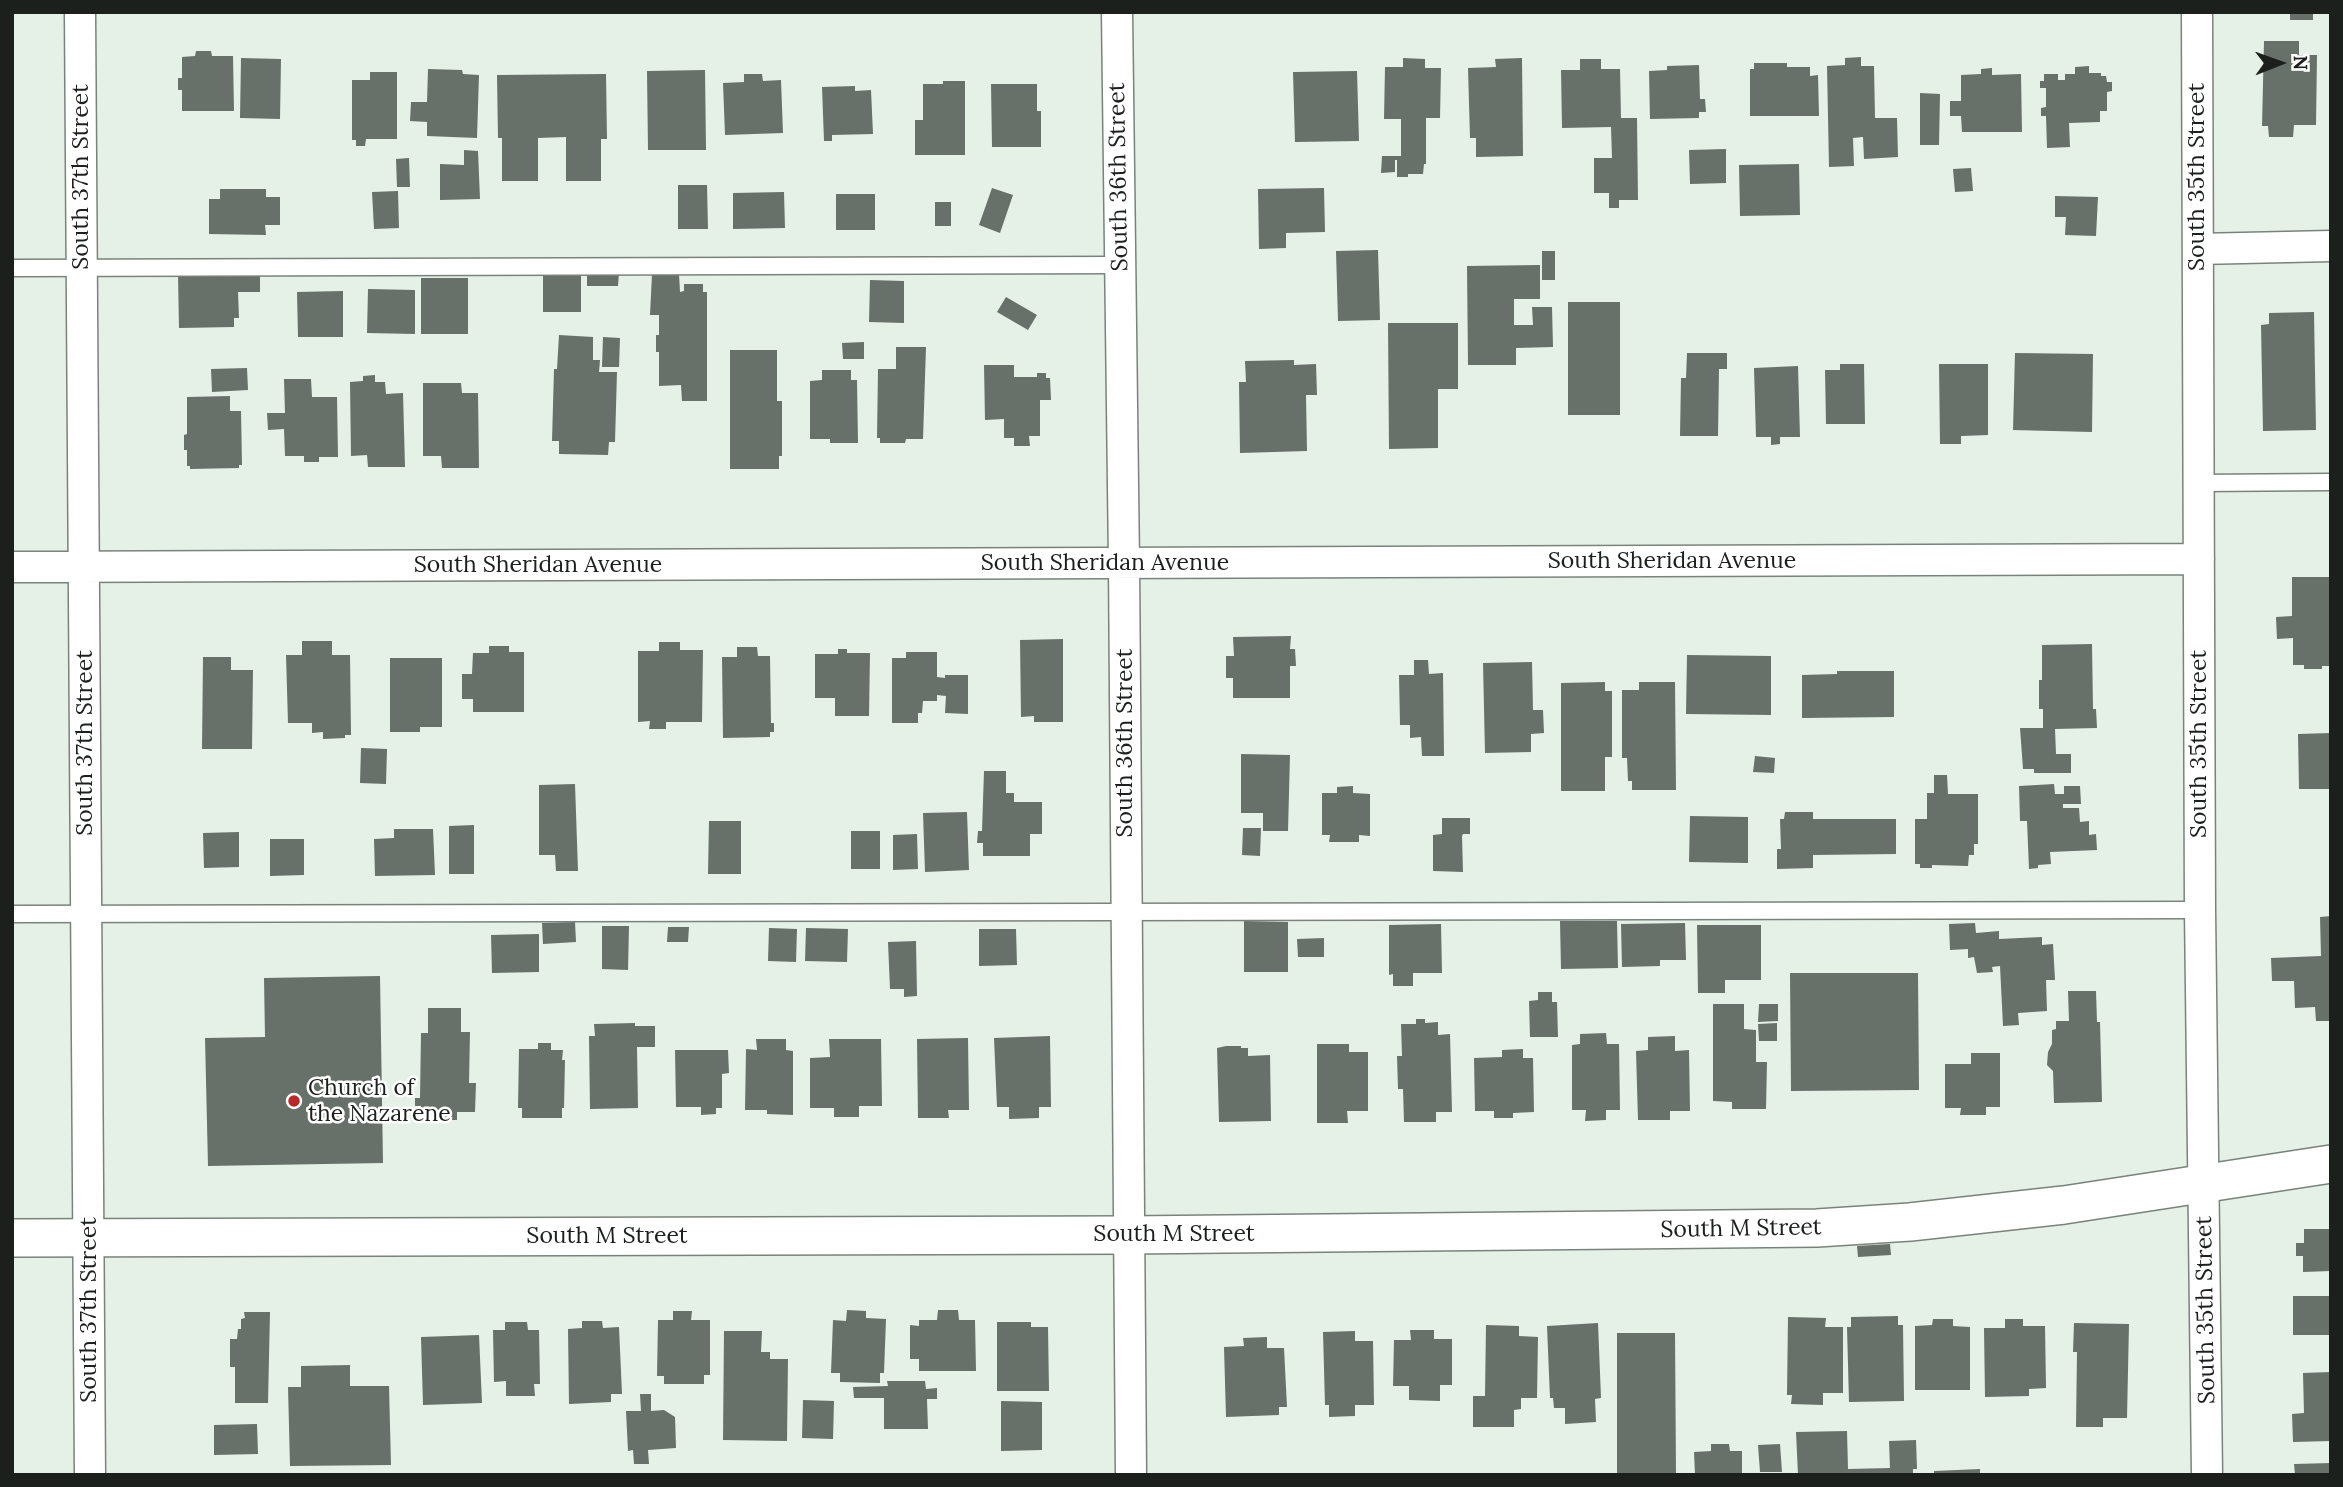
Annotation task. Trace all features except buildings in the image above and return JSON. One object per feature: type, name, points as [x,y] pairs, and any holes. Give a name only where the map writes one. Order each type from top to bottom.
[{"type":"street","name":"South 37th Street","points":[[80,12],[90,1475]]},
{"type":"street","name":"South 36th Street","points":[[1117,12],[1131,1475]]},
{"type":"street","name":"South 35th Street","points":[[2197,12],[2200,910],[2207,1475]]},
{"type":"street","points":[[2198,249],[2331,246]]},
{"type":"street","name":"South Sheridan Avenue","points":[[12,567],[2199,559]]},
{"type":"street","name":"South M Street","points":[[12,1238],[1128,1235],[1816,1228],[2064,1206],[2331,1164]]},
{"type":"lane","points":[[12,268],[1120,265]]},
{"type":"lane","points":[[2199,483],[2331,482]]},
{"type":"lane","points":[[12,914],[2200,910]]},
{"type":"place","name":"Church of the Nazarene","points":[[294,1101]]}]
